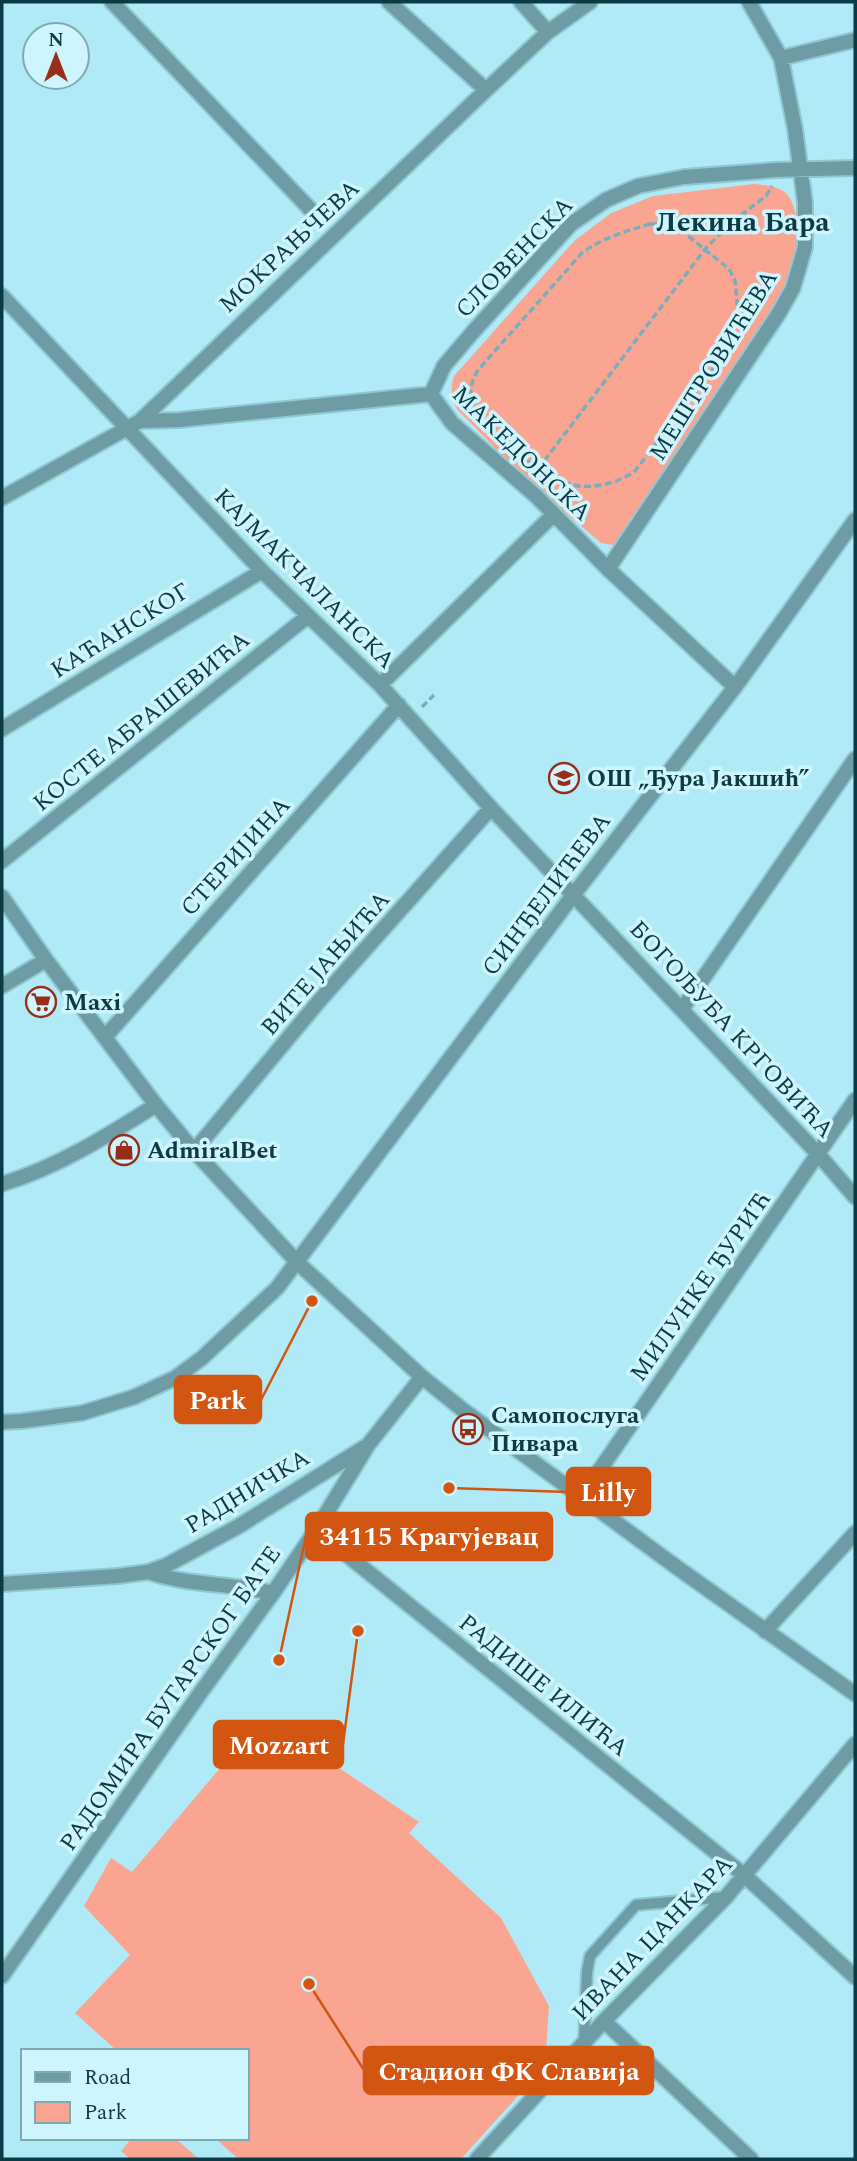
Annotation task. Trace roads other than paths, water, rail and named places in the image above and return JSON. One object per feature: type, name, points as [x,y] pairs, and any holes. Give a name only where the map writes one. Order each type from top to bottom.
[{"type":"street","points":[[112,2],[310,209]]},
{"type":"street","points":[[389,2],[486,90]]},
{"type":"street","points":[[521,2],[548,32]]},
{"type":"street","name":"МОКРАЊЧЕВА","points":[[2,498],[140,421],[548,32],[590,2]]},
{"type":"street","points":[[748,2],[781,58],[801,169]]},
{"type":"street","points":[[781,58],[855,40]]},
{"type":"street","name":"СЛОВЕНСКА","points":[[431,394],[444,366],[472,332],[571,224],[607,200],[638,186],[684,177],[776,170],[855,168]]},
{"type":"street","name":"МЕШТРОВИЋЕВА","points":[[608,569],[760,343],[793,288],[806,247],[801,169]]},
{"type":"street","name":"КАЈМАКЧАЛАНСКА","points":[[2,296],[262,571],[380,685],[491,808],[574,894]]},
{"type":"street","name":"МАКЕДОНСКА","points":[[140,421],[180,420],[431,394],[452,423],[536,496],[608,569],[735,687]]},
{"type":"street","points":[[380,685],[553,515]]},
{"type":"street","name":"СИНЂЕЛИЋЕВА","points":[[2,1422],[22,1422],[82,1413],[134,1397],[175,1378],[202,1358],[277,1288],[574,894],[735,687],[855,520]]},
{"type":"street","name":"КАЋАНСКОГ","points":[[2,729],[262,571]]},
{"type":"street","name":"КОСТЕ АБРАШЕВИЋА","points":[[2,861],[308,616]]},
{"type":"street","name":"СТЕРИЈИНА","points":[[104,1037],[399,705]]},
{"type":"street","points":[[682,1009],[855,759]]},
{"type":"street","name":"ВИТЕ ЈАЊИЋА","points":[[194,1151],[320,1000],[491,808]]},
{"type":"street","name":"БОГОЉУБА КРГОВИЋА","points":[[574,894],[818,1154],[855,1197]]},
{"type":"street","points":[[2,897],[46,960],[156,1105],[194,1151],[297,1262],[422,1377],[581,1497],[855,1694]]},
{"type":"street","points":[[2,986],[46,960]]},
{"type":"street","name":"МИЛУНКЕ ЂУРИЋ","points":[[581,1497],[855,1100]]},
{"type":"street","points":[[2,1184],[26,1177],[93,1145],[156,1105]]},
{"type":"street","name":"РАДОМИРА БУГАРСКОГ БАТЕ","points":[[2,1976],[273,1593],[316,1530],[368,1445],[422,1377]]},
{"type":"street","name":"РАДНИЧКА","points":[[2,1584],[148,1572],[167,1565],[239,1526],[368,1445]]},
{"type":"street","name":"РАДИШЕ ИЛИЋА","points":[[316,1530],[744,1875],[855,1977]]},
{"type":"street","points":[[765,1631],[855,1533]]},
{"type":"street","name":"РАДНИЧКА","points":[[148,1572],[186,1583],[230,1585],[273,1593]]},
{"type":"street","name":"ИВАНА ЦАНКАРА","points":[[477,2159],[584,2042],[726,1897],[855,1744]]},
{"type":"street","points":[[604,2021],[751,2159]]},
{"type":"lane","points":[[584,2042],[590,1956],[636,1905],[726,1897]]},
{"type":"place","name":"ОШ „Ђура Јакшић”","points":[[564,778]]},
{"type":"place","name":"Maxi","points":[[41,1002]]},
{"type":"place","name":"AdmiralBet","points":[[124,1150]]},
{"type":"place","name":"Park","points":[[312,1301]]},
{"type":"place","name":"Самопослуга Пивара","points":[[468,1429]]},
{"type":"place","name":"Lilly","points":[[449,1488]]},
{"type":"place","name":"Mozzart","points":[[358,1631]]},
{"type":"place","name":"34115 Крагујевац","points":[[279,1660]]},
{"type":"place","name":"Стадион ФК Славија","points":[[309,1984]]},
{"type":"district","name":"Лекина Бара","points":[[743,221]]}]
